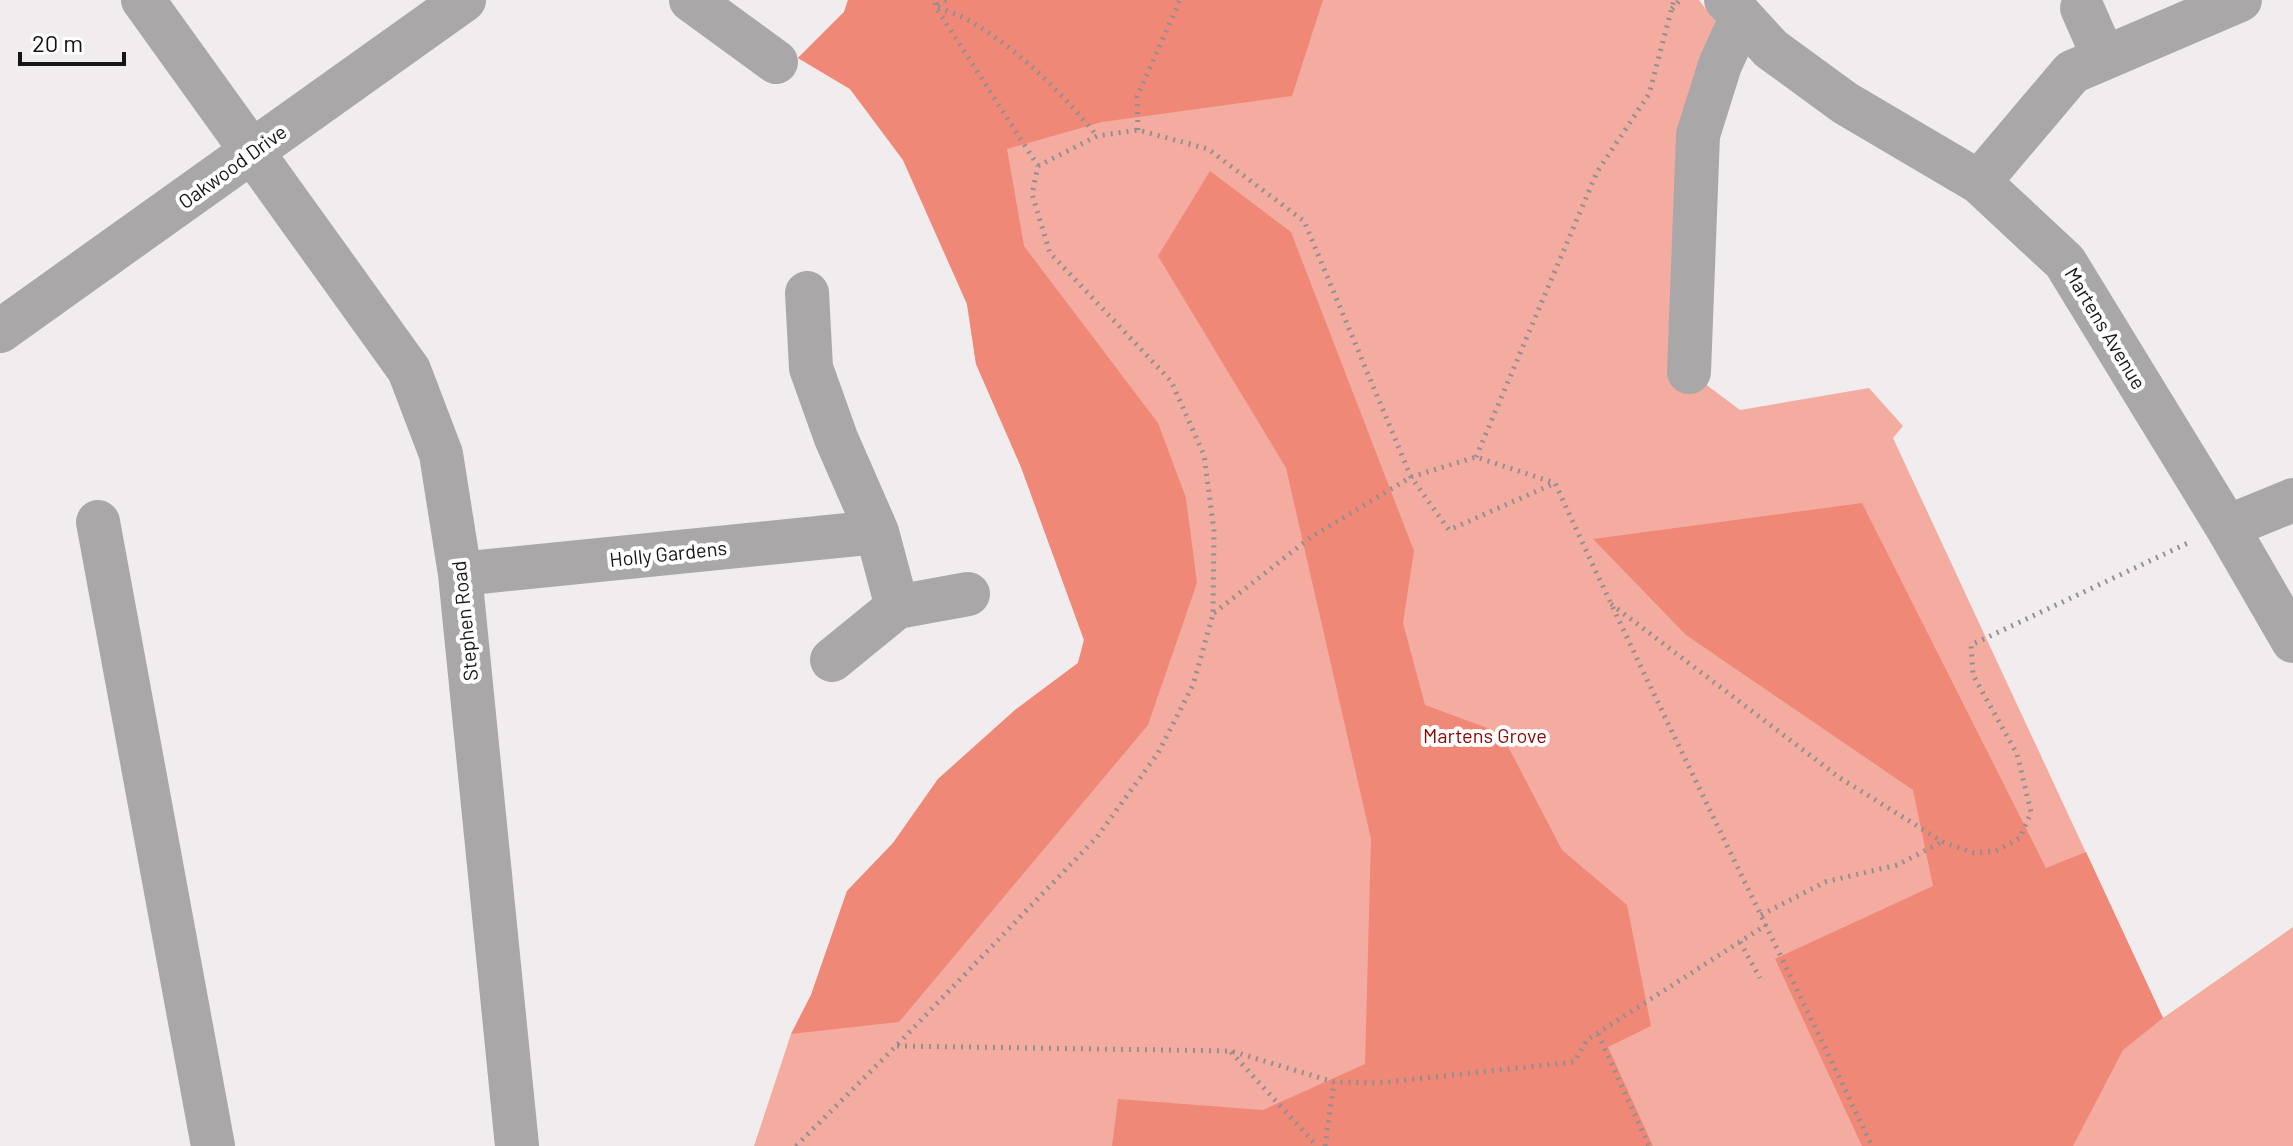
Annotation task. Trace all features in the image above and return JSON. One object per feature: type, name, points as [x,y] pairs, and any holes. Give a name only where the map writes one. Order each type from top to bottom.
[{"type":"street","name":"Stephen Road","points":[[143,0],[409,370],[441,454],[460,574],[517,1146]]},
{"type":"street","name":"Oakwood Drive","points":[[0,331],[464,0]]},
{"type":"street","points":[[691,0],[776,62]]},
{"type":"street","points":[[1979,182],[2072,72],[2240,0]]},
{"type":"street","points":[[2082,8],[2104,58]]},
{"type":"street","points":[[1689,372],[1698,135],[1720,65],[1734,34],[1735,11]]},
{"type":"street","name":"Martens Avenue","points":[[1735,11],[1771,49],[1845,103],[1979,182],[2065,262],[2293,641]]},
{"type":"street","points":[[807,293],[811,368],[836,438],[877,532],[897,607]]},
{"type":"street","points":[[2227,527],[2293,500]]},
{"type":"street","points":[[98,522],[213,1146]]},
{"type":"street","name":"Holly Gardens","points":[[460,574],[877,532]]},
{"type":"street","points":[[832,660],[897,607],[968,594]]},
{"type":"path","points":[[935,3],[946,0]]},
{"type":"path","points":[[1138,130],[1137,97],[1180,0]]},
{"type":"path","points":[[1476,457],[1597,172],[1649,94],[1669,13],[1677,0]]},
{"type":"path","points":[[935,3],[973,23],[1012,51],[1064,96],[1097,136]]},
{"type":"path","points":[[796,1146],[1097,837],[1158,753],[1193,685],[1213,614],[1214,531],[1204,455],[1171,381],[1050,253],[1032,194],[1038,166],[935,3]]},
{"type":"path","points":[[1038,166],[1097,136],[1138,130],[1208,149],[1304,221],[1411,477],[1449,530],[1555,483]]},
{"type":"path","points":[[1213,614],[1311,537],[1411,477],[1476,457],[1555,483],[1715,824],[1872,1146]]},
{"type":"path","points":[[1611,604],[1840,778],[1943,842],[1974,853],[1996,851],[2020,838],[2031,812],[2017,754],[1973,675],[1971,645],[2184,544],[2227,527]]},
{"type":"path","points":[[1761,915],[1825,882],[1897,865],[1943,842]]},
{"type":"path","points":[[896,1046],[1231,1051],[1334,1082],[1378,1083],[1574,1062],[1587,1040],[1766,925]]},
{"type":"path","points":[[1740,942],[1760,978]]},
{"type":"path","points":[[1598,1034],[1649,1146]]},
{"type":"path","points":[[1231,1051],[1317,1146]]},
{"type":"path","points":[[1325,1146],[1334,1082]]},
{"type":"green space","name":"Martens Grove","points":[[848,0],[1699,0],[1723,32],[1680,365],[1740,410],[1869,388],[1903,426],[1893,438],[2163,1018],[2293,927],[2293,1146],[754,1146],[791,1034],[811,995],[847,891],[893,843],[938,779],[1015,710],[1078,663],[1084,640],[1021,467],[976,364],[967,304],[903,160],[850,89],[798,58],[844,12]]},
{"type":"green space","points":[[848,0],[1323,0],[1292,96],[1102,122],[1007,149],[1024,246],[1158,423],[1186,498],[1197,583],[1148,725],[899,1022],[791,1034],[811,995],[847,891],[893,843],[938,779],[1015,710],[1078,663],[1084,640],[1021,467],[976,364],[967,304],[903,160],[850,89],[798,58],[844,12]]},
{"type":"green space","points":[[1210,171],[1291,232],[1414,551],[1403,623],[1425,705],[1501,733],[1562,850],[1627,905],[1651,1026],[1608,1047],[1653,1146],[1112,1146],[1118,1099],[1263,1110],[1365,1064],[1371,839],[1286,468],[1158,256]]},
{"type":"green space","points":[[1862,503],[2046,868],[2086,852],[2163,1018],[2123,1050],[2073,1146],[1862,1146],[1775,959],[1933,886],[1913,790],[1686,635],[1593,539]]}]
